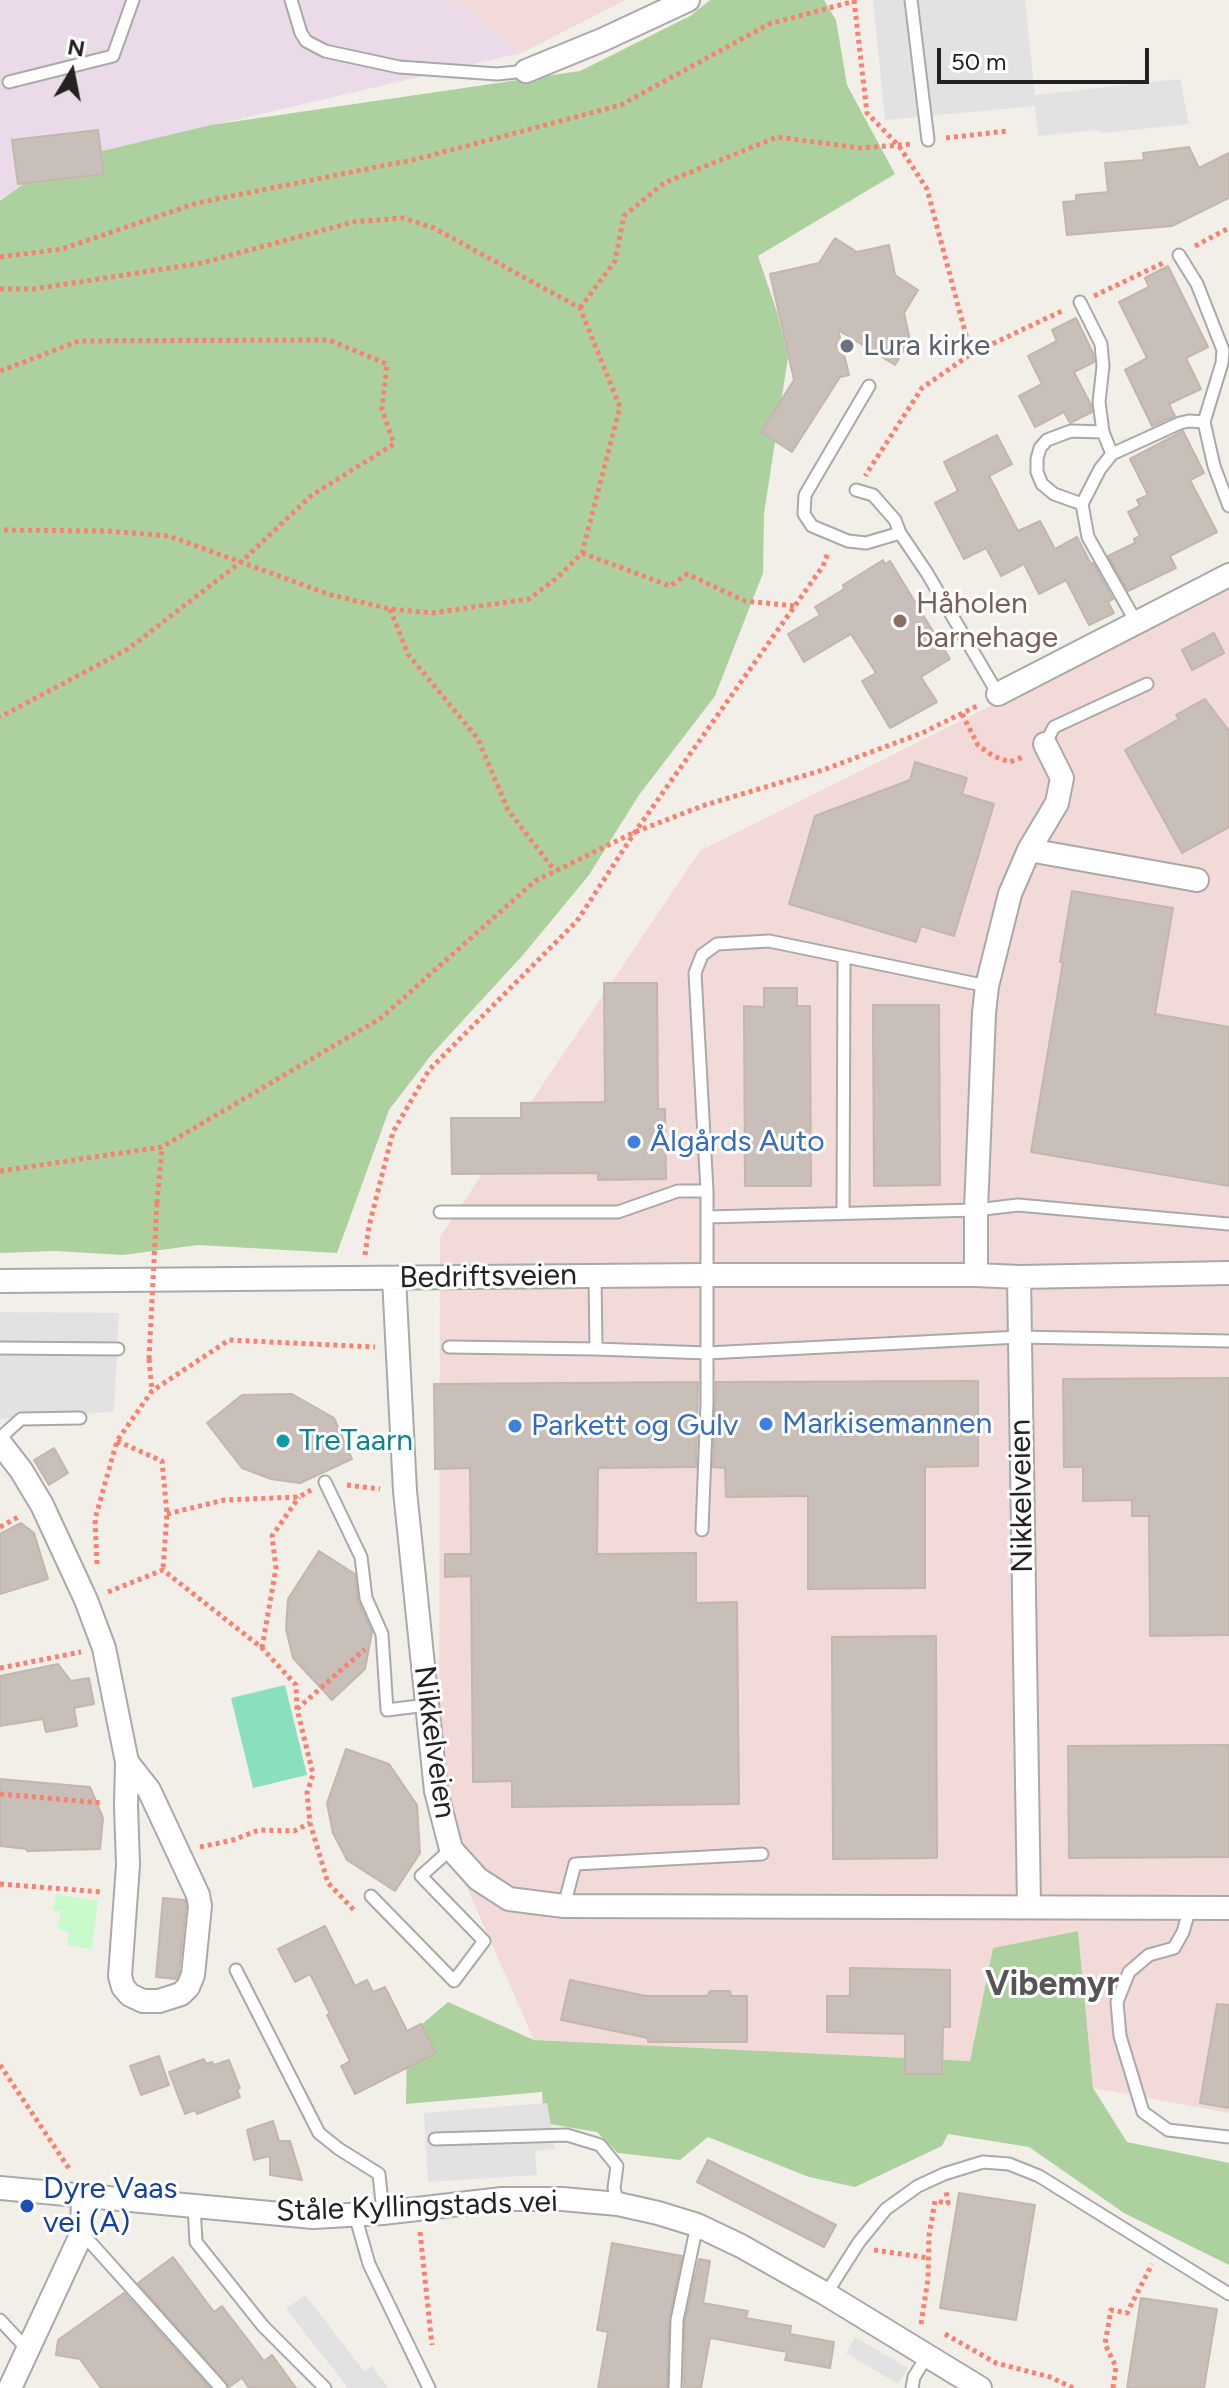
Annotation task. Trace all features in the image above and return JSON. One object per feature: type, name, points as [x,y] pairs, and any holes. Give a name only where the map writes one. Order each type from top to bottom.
[{"type":"street","points":[[526,71],[688,0]]},
{"type":"street","points":[[998,694],[1229,575]]},
{"type":"street","points":[[976,1275],[976,1210],[987,986],[1010,894],[1029,850],[1057,803],[1062,778],[1045,744]]},
{"type":"street","points":[[1029,850],[1197,880]]},
{"type":"street","name":"Bedriftsveien","points":[[0,1281],[706,1275],[1019,1277],[1229,1273]]},
{"type":"street","name":"Nikkelveien","points":[[1019,1277],[1029,1907]]},
{"type":"street","name":"Nikkelveien","points":[[394,1278],[405,1491],[436,1791],[451,1849],[478,1879],[509,1899],[564,1906],[1229,1908]]},
{"type":"street","points":[[0,1440],[42,1505],[86,1600],[104,1648],[127,1762],[127,1894],[120,1976],[123,1987],[130,1995],[143,2001],[171,1999],[188,1987],[193,1975],[200,1906],[198,1895],[149,1790],[127,1762]]},
{"type":"street","name":"Ståle Kyllingstads vei","points":[[0,2188],[313,2217],[383,2213],[502,2199],[562,2199],[618,2204],[697,2225],[741,2246],[923,2346],[980,2388]]},
{"type":"street","points":[[10,2388],[82,2233],[83,2196]]},
{"type":"lane","points":[[9,82],[113,56],[133,0]]},
{"type":"lane","points":[[291,0],[306,41],[325,51],[399,67],[497,74],[526,71]]},
{"type":"lane","points":[[911,0],[928,140]]},
{"type":"lane","points":[[1179,255],[1197,284],[1223,350],[1204,422],[1214,466],[1229,506]]},
{"type":"lane","points":[[1080,302],[1101,344],[1103,356],[1099,402],[1103,432],[1112,454]]},
{"type":"lane","points":[[869,386],[805,495],[804,514],[812,526],[848,541],[866,543],[900,533]]},
{"type":"lane","points":[[1136,622],[1088,537],[1082,504],[1100,469],[1112,454],[1180,423],[1204,422]]},
{"type":"lane","points":[[1082,504],[1054,494],[1042,484],[1037,472],[1040,448],[1047,440],[1071,431],[1103,432]]},
{"type":"lane","points":[[856,490],[864,491],[879,501],[895,520],[998,694]]},
{"type":"lane","points":[[1045,744],[1054,727],[1147,684]]},
{"type":"lane","points":[[702,1530],[707,1191],[695,973],[702,955],[717,944],[769,941],[987,986]]},
{"type":"lane","points":[[843,1213],[844,958]]},
{"type":"lane","points":[[440,1212],[618,1212],[678,1191],[707,1191]]},
{"type":"lane","points":[[707,1217],[976,1210],[1018,1205],[1229,1224]]},
{"type":"lane","points":[[595,1276],[596,1349]]},
{"type":"lane","points":[[449,1347],[707,1353],[1019,1337],[1229,1341]]},
{"type":"lane","points":[[0,1348],[118,1349]]},
{"type":"lane","points":[[0,1440],[21,1419],[80,1418]]},
{"type":"lane","points":[[325,1482],[361,1557],[366,1598],[382,1634],[387,1710],[427,1705]]},
{"type":"lane","points":[[371,1896],[454,1981],[484,1941],[421,1876],[451,1849]]},
{"type":"lane","points":[[564,1906],[575,1864],[762,1854]]},
{"type":"lane","points":[[1190,1908],[1183,1932],[1174,1948],[1149,1955],[1129,1972],[1117,2002],[1120,2036],[1143,2112],[1168,2130],[1229,2137]]},
{"type":"lane","points":[[236,1970],[319,2133],[379,2174],[383,2213]]},
{"type":"lane","points":[[435,2139],[567,2135],[600,2145],[617,2166],[614,2188],[618,2204]]},
{"type":"lane","points":[[826,2294],[859,2242],[886,2209],[918,2186],[983,2162],[1009,2164],[1039,2176],[1229,2294]]},
{"type":"lane","points":[[194,2206],[196,2242],[263,2326],[325,2388]]},
{"type":"lane","points":[[355,2215],[369,2264],[429,2388]]},
{"type":"lane","points":[[675,2388],[677,2320],[697,2225]]},
{"type":"lane","points":[[82,2233],[221,2388]]},
{"type":"lane","points":[[0,2320],[28,2350]]},
{"type":"lane","points":[[912,2388],[923,2346]]},
{"type":"path","points":[[0,257],[62,249],[197,203],[417,159],[621,105],[769,24],[854,0],[867,113],[899,146],[927,189],[971,354]]},
{"type":"path","points":[[580,308],[615,261],[624,216],[664,183],[777,137],[860,148],[899,146],[1007,131]]},
{"type":"path","points":[[0,289],[34,289],[202,263],[353,222],[403,218],[434,228],[580,308],[620,407],[582,553],[529,599],[432,613],[390,609],[331,595],[169,536],[108,531],[0,530]]},
{"type":"path","points":[[856,490],[922,388],[971,354],[1229,228]]},
{"type":"path","points":[[0,371],[79,341],[329,340],[387,364],[382,409],[394,444],[312,495],[241,562],[128,649],[0,717]]},
{"type":"path","points":[[361,1278],[369,1226],[393,1132],[429,1070],[577,921],[635,832],[823,566],[834,535]]},
{"type":"path","points":[[582,553],[670,586],[687,574],[745,601],[795,606]]},
{"type":"path","points":[[390,609],[408,654],[478,739],[508,810],[555,871]]},
{"type":"path","points":[[0,1171],[162,1147],[381,1018],[535,881],[635,832],[705,805],[823,770],[922,733],[998,694]]},
{"type":"path","points":[[962,714],[978,745],[993,756],[1010,762],[1045,744]]},
{"type":"path","points":[[152,1391],[149,1359],[162,1147]]},
{"type":"path","points":[[97,1565],[95,1519],[117,1441],[152,1391],[229,1340],[375,1347],[375,1336]]},
{"type":"path","points":[[117,1441],[162,1461],[167,1514],[163,1570]]},
{"type":"path","points":[[262,1648],[276,1568],[272,1536],[299,1497],[325,1482]]},
{"type":"path","points":[[167,1514],[224,1500],[299,1497]]},
{"type":"path","points":[[163,1570],[262,1648],[296,1685],[297,1709],[313,1774],[307,1793],[310,1823],[328,1883],[349,1905]]},
{"type":"path","points":[[98,1596],[163,1570]]},
{"type":"path","points":[[0,1668],[104,1648]]},
{"type":"path","points":[[297,1709],[349,1663]]},
{"type":"path","points":[[0,1794],[126,1805]]},
{"type":"path","points":[[191,1849],[233,1840],[259,1830],[294,1831],[310,1823]]},
{"type":"path","points":[[0,1884],[127,1894]]},
{"type":"path","points":[[0,2065],[66,2162],[83,2196]]},
{"type":"path","points":[[923,2346],[929,2236],[935,2201],[948,2203]]},
{"type":"path","points":[[419,2227],[431,2343],[437,2355]]},
{"type":"path","points":[[859,2242],[872,2250],[929,2258]]},
{"type":"path","points":[[1113,2388],[1116,2367],[1105,2344],[1111,2310],[1127,2313],[1159,2249]]},
{"type":"path","points":[[922,2321],[996,2363],[1050,2377],[1073,2388]]},
{"type":"shaded area","points":[[0,0],[456,0],[521,53],[52,163],[0,201]]},
{"type":"shaded area","points":[[456,0],[626,0],[521,53]]},
{"type":"shaded area","points":[[873,0],[1025,0],[1035,95],[1180,79],[1189,124],[1038,136],[1035,106],[885,120]]},
{"type":"shaded area","points":[[1229,587],[1229,2113],[1093,2088],[1078,1932],[993,1948],[970,2061],[534,2040],[439,1824],[440,1237],[700,851]]},
{"type":"shaded area","points":[[0,1312],[119,1313],[114,1412],[0,1419]]},
{"type":"shaded area","points":[[547,2103],[555,2149],[535,2151],[537,2175],[428,2182],[424,2113]]},
{"type":"shaded area","points":[[305,2295],[364,2371],[372,2366],[389,2388],[348,2388],[286,2309]]},
{"type":"shaded area","points":[[855,2337],[908,2368],[898,2384],[846,2353]]},
{"type":"green space","points":[[710,0],[824,0],[836,20],[847,85],[895,174],[758,256],[788,357],[764,514],[763,573],[715,696],[639,795],[589,875],[523,955],[432,1054],[389,1110],[337,1253],[198,1245],[123,1255],[55,1251],[0,1253],[0,201],[52,163],[211,125],[580,71],[690,16]]},
{"type":"green space","points":[[285,1685],[307,1775],[253,1788],[231,1698]]},
{"type":"green space","points":[[56,1894],[98,1901],[92,1950],[67,1945],[69,1932],[58,1929],[61,1911],[52,1910]]},
{"type":"green space","points":[[1078,1931],[1093,2088],[1127,2142],[1229,2163],[1229,2265],[1124,2213],[1029,2147],[948,2134],[942,2146],[855,2187],[809,2177],[708,2137],[680,2160],[618,2153],[597,2132],[544,2123],[542,2092],[406,2104],[407,2037],[448,2002],[534,2040],[970,2061],[993,1948]]},
{"type":"building","points":[[98,130],[104,174],[18,184],[12,140]]},
{"type":"building","points":[[1189,147],[1199,168],[1229,153],[1229,198],[1172,226],[1067,235],[1063,202],[1076,201],[1076,195],[1108,192],[1105,163],[1144,160],[1143,153]]},
{"type":"building","name":"Lura kirke","points":[[835,238],[857,252],[889,245],[895,275],[918,290],[904,313],[910,340],[895,365],[838,330],[849,375],[840,377],[792,452],[761,432],[794,380],[770,274],[819,263]]},
{"type":"building","points":[[1168,266],[1208,347],[1186,358],[1201,389],[1169,404],[1175,416],[1152,426],[1125,370],[1147,358],[1119,302],[1149,287],[1145,278]]},
{"type":"building","points":[[1076,318],[1093,353],[1094,362],[1074,372],[1092,412],[1070,423],[1064,412],[1035,427],[1019,396],[1042,384],[1028,356],[1057,341],[1052,330]]},
{"type":"building","points":[[1183,431],[1204,473],[1190,480],[1217,532],[1170,556],[1176,568],[1128,591],[1108,556],[1135,543],[1134,539],[1140,536],[1128,512],[1140,506],[1137,500],[1148,495],[1130,459]]},
{"type":"building","points":[[997,435],[1012,464],[989,476],[1018,531],[1040,521],[1055,549],[1077,537],[1113,599],[1108,602],[1114,613],[1089,625],[1066,580],[1039,594],[1024,564],[1001,576],[986,548],[964,559],[935,503],[958,491],[944,462]]},
{"type":"building","points":[[883,560],[885,564],[890,561],[950,659],[921,677],[937,702],[890,728],[862,681],[876,673],[851,634],[804,662],[788,634],[820,615],[815,607],[844,589],[843,585]]},
{"type":"building","points":[[1214,633],[1224,653],[1192,670],[1182,650]]},
{"type":"building","points":[[1205,699],[1229,731],[1229,827],[1182,853],[1125,750],[1179,719],[1176,715]]},
{"type":"building","points":[[915,762],[967,778],[962,794],[994,804],[954,936],[921,926],[916,942],[789,904],[815,816],[910,780]]},
{"type":"building","points":[[1072,891],[1173,908],[1155,1014],[1229,1027],[1229,1186],[1031,1152]]},
{"type":"building","points":[[604,983],[657,983],[658,1109],[665,1109],[666,1179],[598,1180],[598,1173],[452,1174],[451,1118],[521,1118],[521,1103],[605,1102]]},
{"type":"building","points":[[764,988],[797,988],[797,1006],[810,1006],[811,1186],[745,1186],[744,1006],[764,1007]]},
{"type":"building","points":[[873,1005],[939,1005],[940,1185],[874,1186]]},
{"type":"building","points":[[1229,1378],[1229,1635],[1150,1636],[1149,1516],[1132,1516],[1132,1500],[1083,1501],[1083,1467],[1064,1467],[1063,1379]]},
{"type":"building","points":[[978,1381],[978,1466],[925,1467],[925,1588],[808,1589],[808,1496],[726,1497],[725,1468],[713,1467],[716,1382]]},
{"type":"building","points":[[698,1382],[696,1467],[598,1468],[597,1554],[696,1553],[696,1603],[737,1602],[739,1804],[512,1807],[512,1781],[473,1782],[471,1576],[445,1577],[445,1554],[471,1554],[470,1468],[435,1469],[434,1384]]},
{"type":"building","name":"TreTaarn","points":[[292,1394],[334,1418],[352,1459],[300,1483],[271,1479],[242,1468],[207,1423],[242,1395]]},
{"type":"building","points":[[54,1448],[68,1473],[49,1485],[34,1460]]},
{"type":"building","points":[[21,1523],[34,1533],[48,1579],[0,1594],[0,1534]]},
{"type":"building","points":[[319,1551],[355,1574],[358,1601],[372,1632],[365,1669],[332,1700],[293,1658],[286,1629],[288,1599]]},
{"type":"building","points":[[936,1636],[937,1858],[833,1859],[832,1637]]},
{"type":"building","points":[[58,1664],[71,1681],[89,1678],[94,1704],[74,1708],[77,1726],[46,1732],[43,1719],[0,1726],[0,1676]]},
{"type":"building","points":[[1229,1745],[1229,1857],[1069,1858],[1068,1746]]},
{"type":"building","points":[[346,1749],[389,1764],[417,1805],[420,1853],[395,1891],[347,1860],[333,1833],[327,1803]]},
{"type":"building","points":[[0,1779],[90,1787],[103,1818],[100,1849],[27,1851],[0,1846]]},
{"type":"building","points":[[163,1898],[185,1900],[186,1906],[176,1979],[156,1977]]},
{"type":"building","points":[[325,1926],[355,1986],[367,1980],[373,1992],[385,1987],[407,2031],[421,2024],[436,2053],[355,2094],[341,2066],[350,2061],[310,1974],[295,1982],[278,1949]]},
{"type":"building","points":[[850,1968],[950,1970],[950,2027],[943,2027],[942,2074],[905,2074],[905,2034],[827,2032],[827,1996],[850,1996]]},
{"type":"building","points":[[570,1980],[646,1996],[707,1996],[710,1991],[730,1991],[731,1996],[747,1996],[747,2042],[648,2042],[648,2038],[561,2020]]},
{"type":"building","points":[[1217,2004],[1229,2005],[1229,2108],[1200,2103]]},
{"type":"building","points":[[159,2056],[169,2085],[141,2095],[130,2066]]},
{"type":"building","points":[[204,2059],[206,2064],[212,2062],[214,2065],[229,2060],[240,2088],[237,2089],[240,2097],[197,2114],[195,2110],[185,2114],[169,2072]]},
{"type":"building","points":[[273,2121],[279,2141],[290,2141],[302,2180],[270,2175],[270,2156],[254,2160],[247,2130]]},
{"type":"building","points":[[708,2160],[836,2225],[824,2247],[697,2182]]},
{"type":"building","points":[[959,2193],[1035,2205],[1016,2320],[940,2308]]},
{"type":"building","points":[[612,2243],[682,2256],[669,2319],[667,2388],[598,2388],[608,2332],[597,2330]]},
{"type":"building","points":[[173,2257],[214,2312],[222,2306],[264,2361],[272,2355],[296,2388],[249,2388],[242,2378],[229,2387],[138,2283]]},
{"type":"building","points":[[699,2259],[710,2261],[703,2303],[748,2311],[746,2318],[791,2326],[790,2334],[834,2342],[830,2368],[785,2360],[787,2352],[710,2338],[701,2388],[684,2388],[685,2321]]},
{"type":"building","points":[[124,2293],[210,2388],[101,2388],[80,2359],[56,2355],[58,2340]]},
{"type":"building","points":[[1141,2298],[1217,2309],[1204,2388],[1127,2388]]},
{"type":"place","name":"Lura kirke","points":[[847,346]]},
{"type":"place","name":"Håholen barnehage","points":[[900,621]]},
{"type":"place","name":"Ålgårds Auto","points":[[634,1142]]},
{"type":"place","name":"Markisemannen","points":[[766,1424]]},
{"type":"place","name":"Parkett og Gulv","points":[[515,1426]]},
{"type":"place","name":"TreTaarn","points":[[283,1441]]},
{"type":"place","name":"Dyre Vaas vei (A)","points":[[27,2206]]},
{"type":"district","name":"Vibemyr","points":[[1052,1985]]}]
